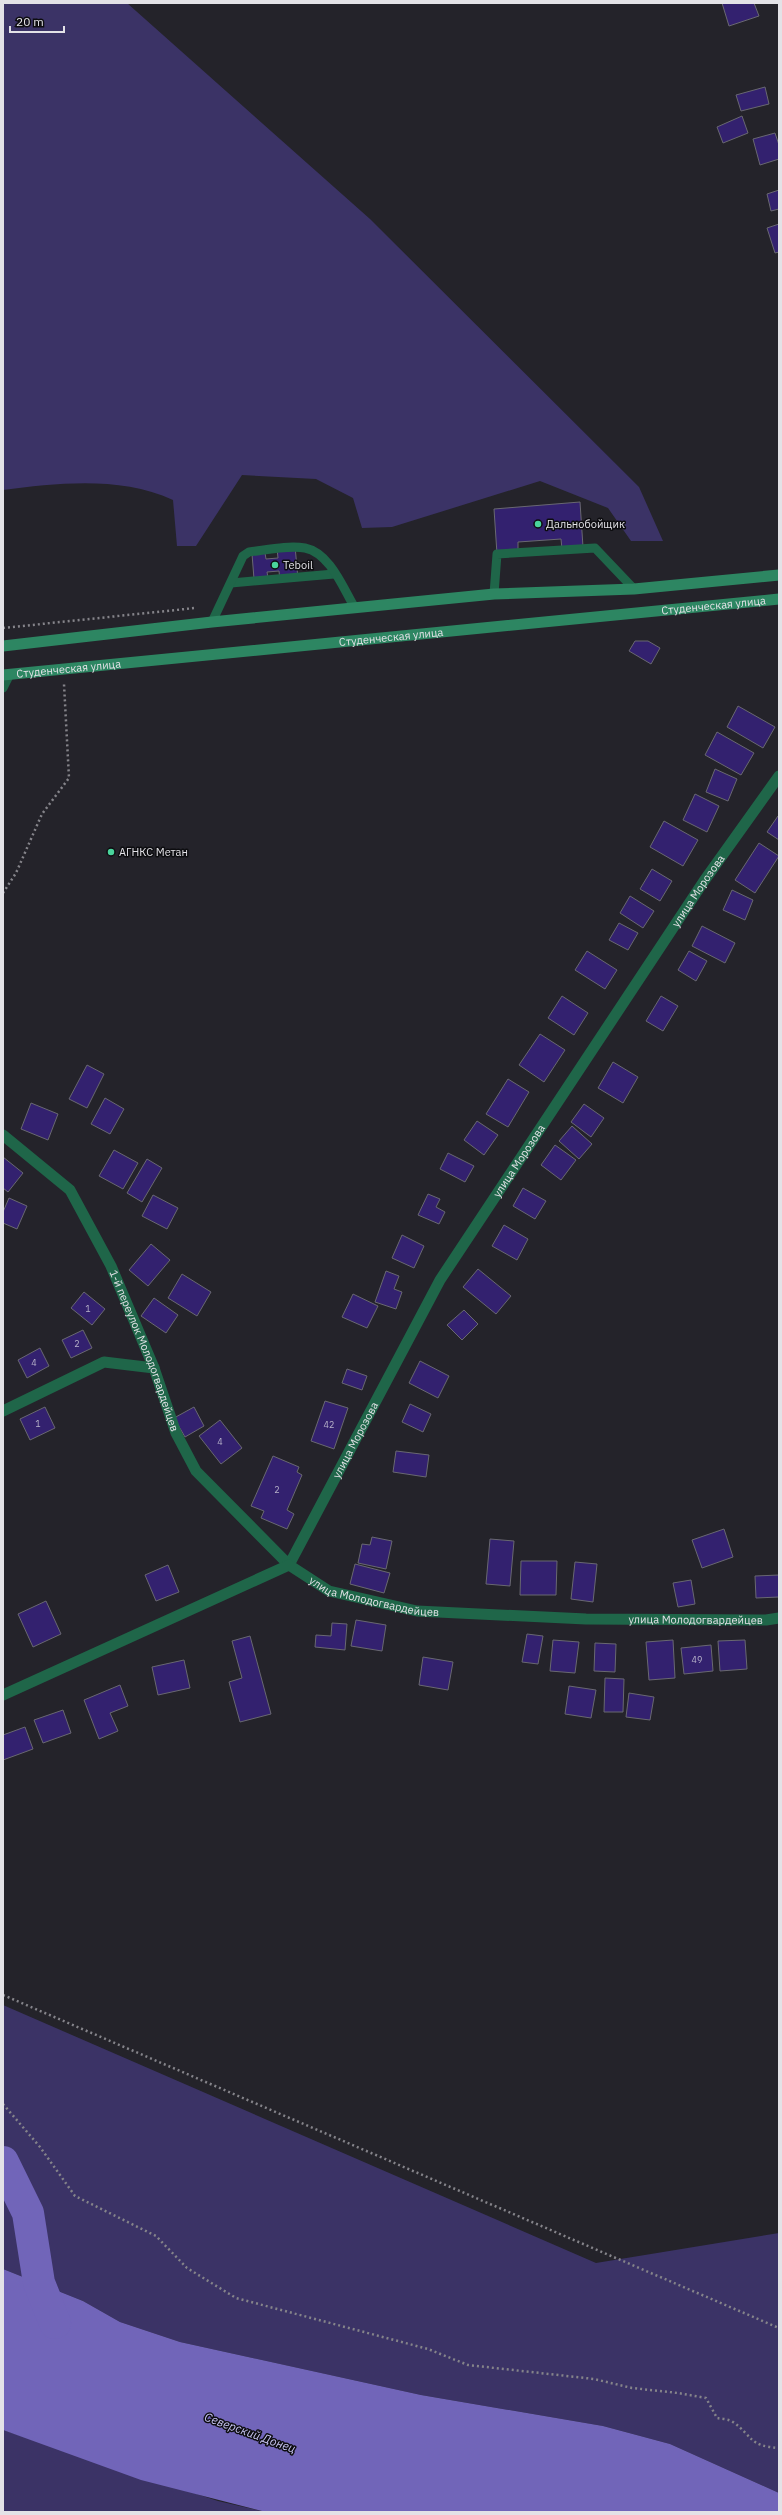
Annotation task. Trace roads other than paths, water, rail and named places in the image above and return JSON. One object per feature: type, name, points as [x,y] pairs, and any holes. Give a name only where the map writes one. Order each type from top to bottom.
[{"type":"main road","points":[[3,646],[212,622],[494,594],[634,589],[779,575]]},
{"type":"main road","name":"Студенческая улица","points":[[7,674],[779,599]]},
{"type":"street","name":"улица Морозова","points":[[289,1565],[440,1280],[704,881],[779,776]]},
{"type":"street","name":"1-й переулок Молодогвардейцев","points":[[3,1136],[70,1190],[111,1266],[154,1368],[176,1433],[196,1471],[289,1565]]},
{"type":"street","points":[[3,1411],[104,1362],[154,1368]]},
{"type":"street","name":"улица Молодогвардейцев","points":[[289,1565],[329,1591],[417,1611],[586,1619],[766,1620],[779,1618]]},
{"type":"street","points":[[3,1694],[289,1565]]},
{"type":"lane","points":[[212,622],[243,556],[249,552],[303,548],[314,551],[323,558],[355,608]]},
{"type":"lane","points":[[494,594],[497,554],[595,548],[634,589]]},
{"type":"lane","points":[[231,583],[334,574]]},
{"type":"lane","points":[[3,688],[7,674]]},
{"type":"water","points":[[3,2269],[83,2301],[120,2322],[180,2342],[421,2395],[603,2426],[670,2444],[779,2493],[779,2512],[266,2512],[141,2480],[3,2430]]},
{"type":"waterway","name":"Северский Донец","points":[[3,2162],[28,2213],[39,2283],[55,2323]]},
{"type":"place","name":"Дальнобойщик","points":[[538,524]]},
{"type":"place","name":"Teboil","points":[[275,565]]},
{"type":"place","name":"АГНКС Метан","points":[[111,852]]}]
